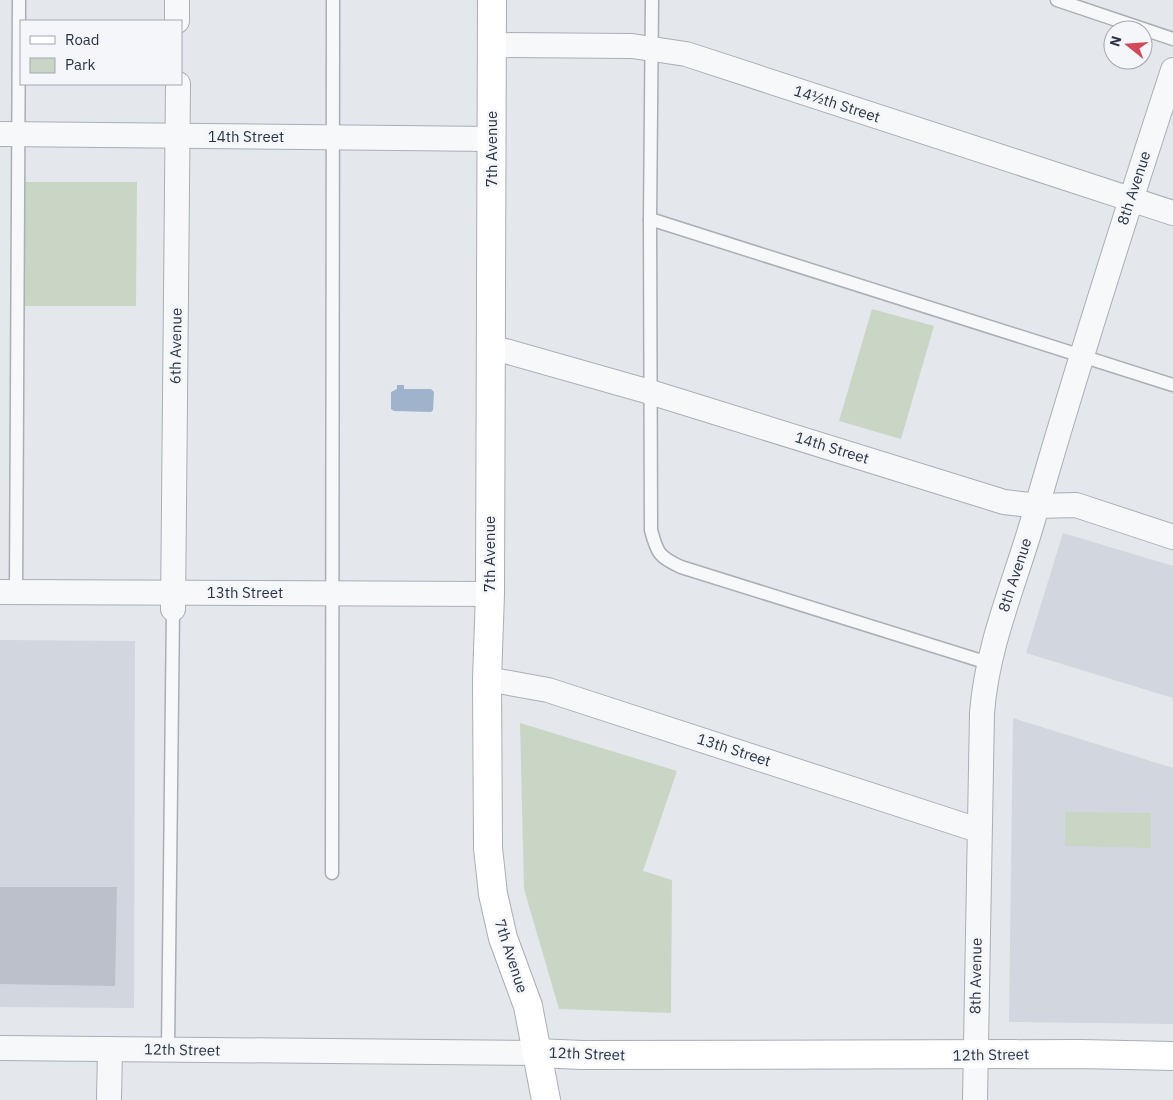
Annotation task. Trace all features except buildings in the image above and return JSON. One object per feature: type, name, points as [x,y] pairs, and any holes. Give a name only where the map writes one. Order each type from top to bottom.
[{"type":"street","points":[[177,0],[177,20]]},
{"type":"street","name":"7th Avenue","points":[[492,0],[492,347],[486,805],[493,894],[503,938],[528,1006],[546,1100]]},
{"type":"street","name":"14½th Street","points":[[492,45],[652,47],[686,54],[1173,213]]},
{"type":"street","name":"8th Avenue","points":[[975,1100],[978,830],[982,713],[988,662],[1130,200],[1173,70]]},
{"type":"street","name":"6th Avenue","points":[[173,601],[180,136],[178,85]]},
{"type":"street","name":"14th Street","points":[[10,134],[492,139]]},
{"type":"street","name":"14th Street","points":[[492,347],[650,392],[1004,502],[1037,506],[1076,505],[1173,537]]},
{"type":"street","name":"13th Street","points":[[8,592],[173,601],[332,593],[490,594]]},
{"type":"street","name":"13th Street","points":[[487,679],[548,690],[978,830]]},
{"type":"street","name":"12th Street","points":[[0,1048],[537,1052],[582,1056],[975,1056],[1080,1054],[1173,1056]]},
{"type":"street","points":[[110,1049],[110,1100]]},
{"type":"lane","points":[[8,592],[10,134],[19,0]]},
{"type":"lane","points":[[332,873],[333,0]]},
{"type":"lane","points":[[652,0],[650,219],[651,530],[656,549],[663,559],[681,567],[988,662]]},
{"type":"lane","points":[[1057,0],[1173,39]]},
{"type":"lane","points":[[650,219],[1173,385]]},
{"type":"lane","points":[[168,1050],[173,601]]},
{"type":"shaded area","points":[[1063,533],[1173,566],[1173,698],[1026,653]]},
{"type":"shaded area","points":[[0,640],[135,641],[134,1008],[0,1007]]},
{"type":"shaded area","points":[[1013,718],[1173,768],[1173,1024],[1009,1022]]},
{"type":"green space","points":[[24,182],[137,182],[136,306],[24,306]]},
{"type":"green space","points":[[872,309],[934,326],[901,439],[839,421]]},
{"type":"green space","points":[[520,723],[677,771],[643,871],[672,880],[671,1013],[559,1009],[524,889]]},
{"type":"green space","points":[[1065,812],[1151,813],[1151,848],[1065,846]]},
{"type":"water","points":[[397,385],[404,385],[404,389],[431,389],[434,392],[433,410],[431,412],[394,411],[391,409],[391,392],[397,389]]}]
